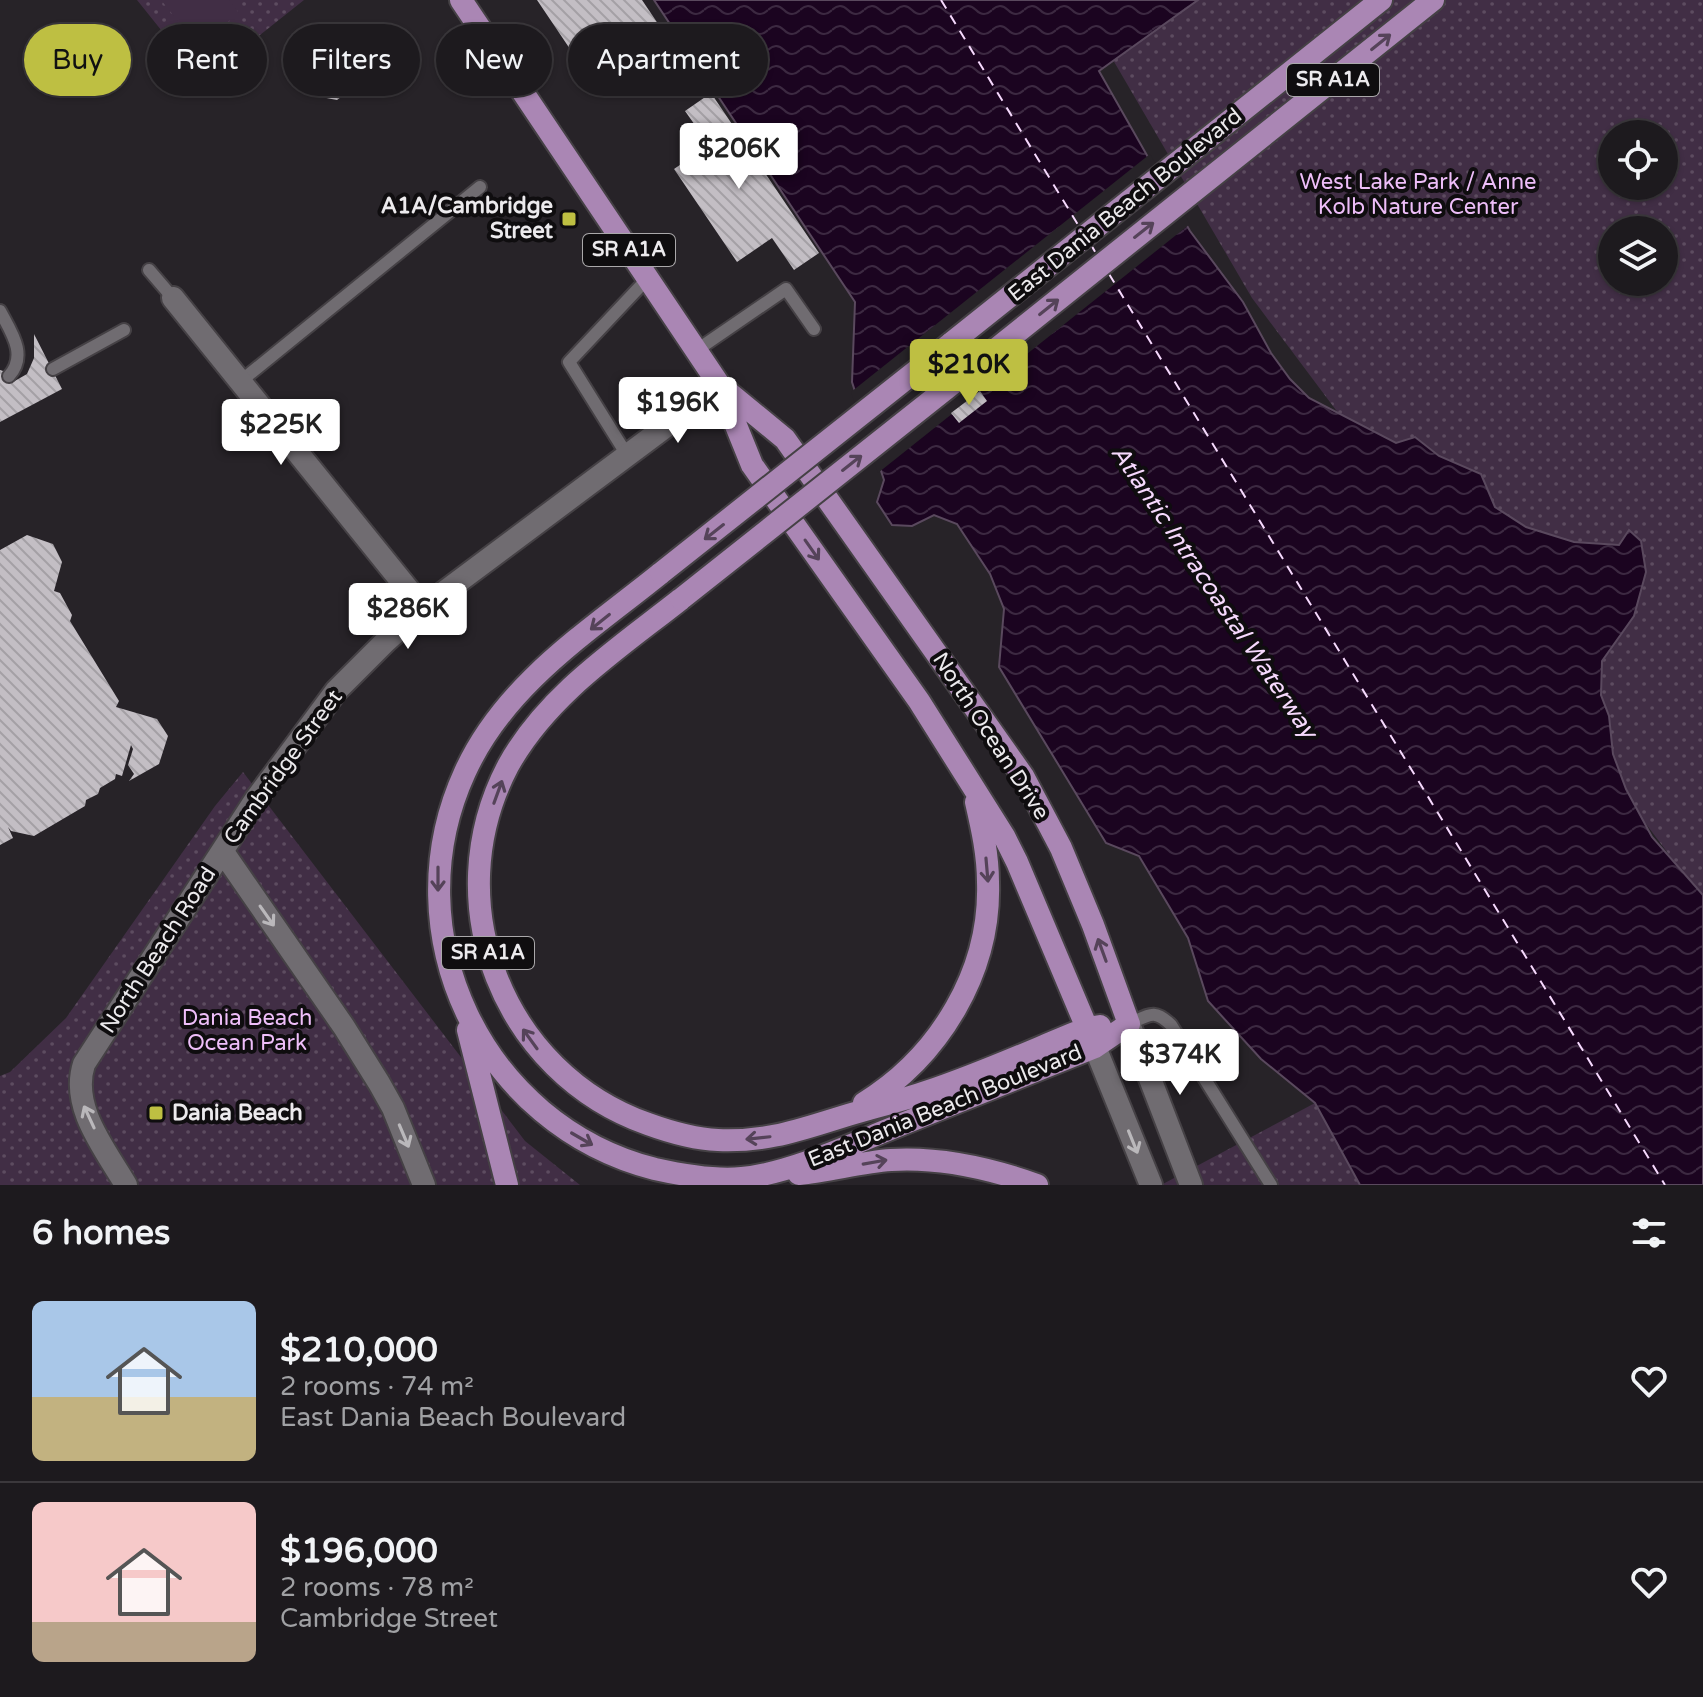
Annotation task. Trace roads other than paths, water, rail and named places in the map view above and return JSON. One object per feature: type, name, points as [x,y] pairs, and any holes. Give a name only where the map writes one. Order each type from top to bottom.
[{"type":"main road","name":"North Ocean Drive","points":[[461,0],[720,386],[752,465],[919,701],[961,768],[1017,862],[1091,1037]]},
{"type":"main road","name":"East Dania Beach Boulevard","points":[[1091,1037],[824,1156],[742,1178],[688,1176],[641,1165],[592,1145],[528,1097],[496,1062],[472,1025],[460,998],[441,928],[438,874],[440,846],[447,819],[466,770],[491,724],[531,679],[1381,0]]},
{"type":"main road","name":"East Dania Beach Boulevard","points":[[1129,1024],[931,1090],[776,1136],[716,1140],[686,1135],[636,1120],[589,1095],[547,1061],[511,1011],[494,976],[482,926],[481,872],[497,790],[522,742],[560,699],[681,599],[1433,0]]},
{"type":"main road","name":"North Ocean Drive","points":[[720,386],[785,439],[1023,776],[1061,848],[1129,1024]]},
{"type":"main road","name":"SR A1A","points":[[833,1119],[890,1085],[920,1058],[957,1007],[976,965],[986,925],[989,881],[978,812],[961,768]]},
{"type":"main road","points":[[460,998],[507,1185]]},
{"type":"main road","points":[[742,1178],[785,1176],[888,1160],[915,1159],[1000,1174],[1037,1185]]},
{"type":"street","points":[[173,298],[423,608]]},
{"type":"street","name":"Cambridge Street","points":[[223,852],[278,768],[336,691],[386,641],[423,608],[720,386]]},
{"type":"street","name":"North Beach Road","points":[[126,1185],[84,1107],[79,1090],[81,1073],[92,1051],[223,852],[379,1083],[393,1108],[424,1185]]},
{"type":"street","name":"North Ocean Drive","points":[[1129,1024],[1191,1185]]},
{"type":"street","name":"North Ocean Drive","points":[[1091,1037],[1151,1185]]},
{"type":"lane","points":[[241,381],[480,187]]},
{"type":"lane","points":[[149,270],[173,298]]},
{"type":"lane","points":[[627,455],[569,362],[648,278]]},
{"type":"lane","points":[[697,350],[786,289],[814,329]]},
{"type":"lane","points":[[0,311],[18,352],[15,369],[9,376]]},
{"type":"lane","points":[[53,369],[124,330]]},
{"type":"lane","points":[[1129,1024],[1153,1013],[1161,1015],[1171,1025],[1271,1185]]},
{"type":"water","name":"Atlantic Intracoastal Waterway","points":[[654,0],[1198,0],[1099,71],[1190,231],[1243,302],[1271,353],[1290,379],[1309,398],[1396,443],[1415,437],[1439,456],[1481,474],[1495,507],[1526,527],[1574,542],[1619,545],[1629,530],[1641,541],[1646,572],[1634,616],[1602,661],[1601,695],[1609,716],[1613,754],[1626,789],[1652,837],[1703,895],[1703,1185],[1360,1185],[1315,1103],[1261,1059],[1208,1001],[1188,938],[1139,856],[1106,843],[999,667],[1004,609],[990,574],[957,524],[934,515],[912,526],[892,525],[877,502],[884,480],[852,382],[855,302],[718,96],[768,96],[768,24],[670,24]]},
{"type":"place","name":"A1A/Cambridge Street","points":[[569,219]]},
{"type":"place","name":"Dania Beach","points":[[156,1113]]},
{"type":"park label","name":"West Lake Park / Anne Kolb Nature Center","points":[[1418,194]]},
{"type":"park label","name":"Dania Beach Ocean Park","points":[[247,1030]]}]
